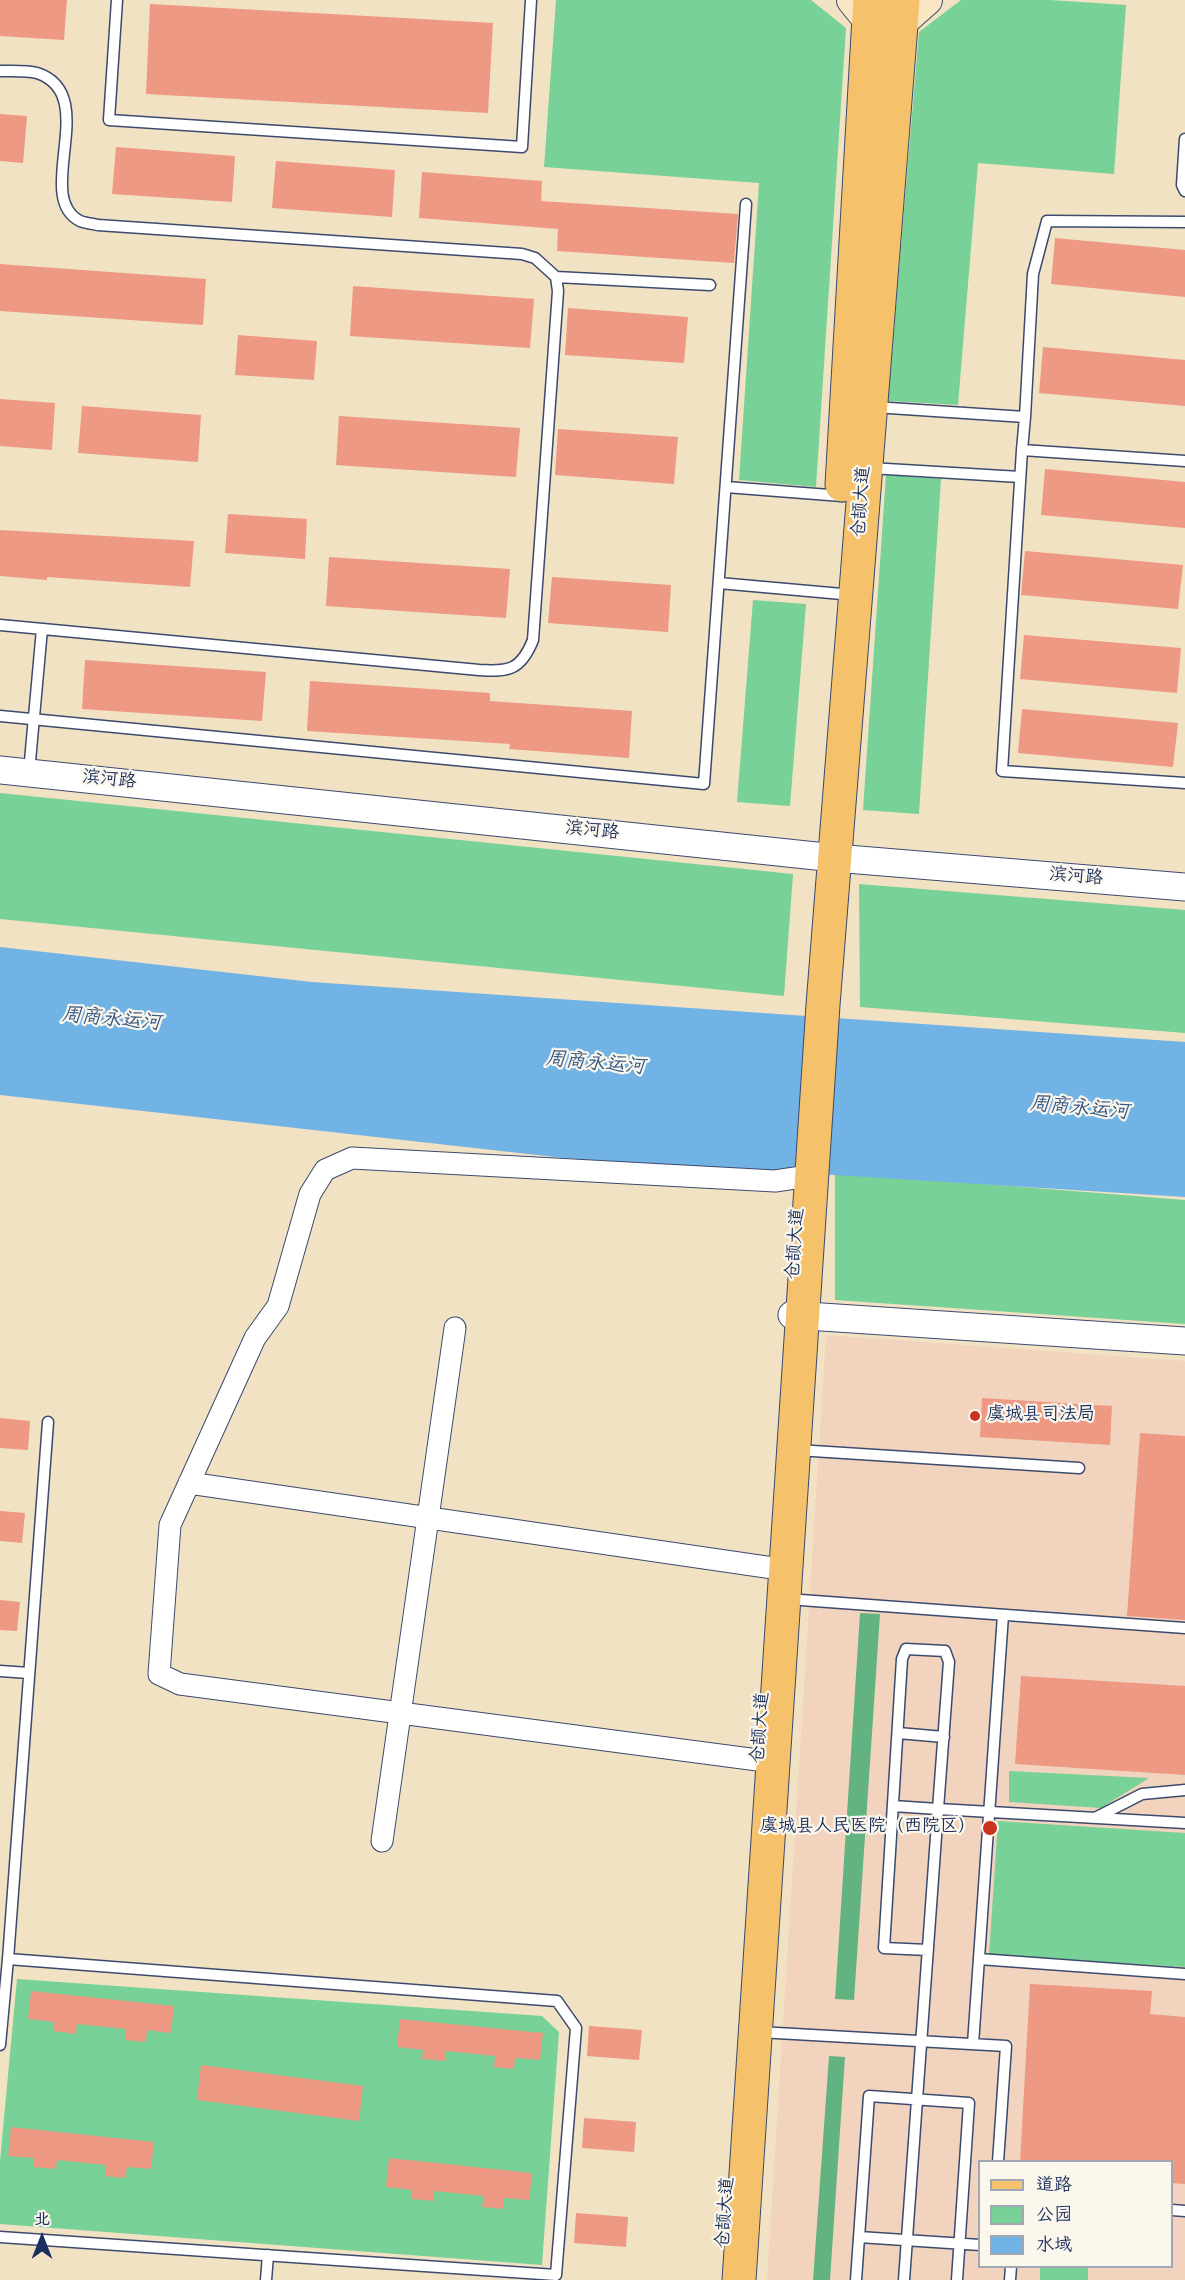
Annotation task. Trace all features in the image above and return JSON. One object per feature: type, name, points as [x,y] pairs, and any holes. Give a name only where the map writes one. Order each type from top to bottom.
[{"type":"main road","points":[[879,9],[927,0]]},
{"type":"main road","name":"仓颉大道","points":[[739,2280],[748,2031],[776,1588],[788,1450],[859,406],[879,9]]},
{"type":"main road","name":"仓颉大道","points":[[722,2280],[748,2031]]},
{"type":"street","name":"滨河路","points":[[0,770],[828,857],[1185,887]]},
{"type":"street","points":[[766,1761],[180,1684],[159,1674],[170,1525],[255,1338],[278,1306],[310,1194],[325,1170],[352,1158],[775,1181],[807,1177]]},
{"type":"street","points":[[797,1315],[1185,1341]]},
{"type":"street","points":[[382,1841],[455,1328]]},
{"type":"street","points":[[189,1483],[428,1518],[776,1588]]},
{"type":"lane","points":[[117,0],[109,120],[522,147],[531,0]]},
{"type":"lane","points":[[0,71],[37,73],[52,82],[62,94],[67,113],[62,198],[69,211],[80,221],[98,225],[522,254],[534,258],[556,277],[710,285]]},
{"type":"lane","points":[[1185,139],[1182,185],[1185,191]]},
{"type":"lane","points":[[0,716],[704,784],[746,204]]},
{"type":"lane","points":[[1185,222],[1047,221],[1033,274],[1002,771],[1185,783]]},
{"type":"lane","points":[[0,626],[479,670],[501,671],[517,666],[528,652],[533,640],[558,291],[556,277]]},
{"type":"lane","points":[[859,406],[1025,417]]},
{"type":"lane","points":[[1022,450],[1185,461]]},
{"type":"lane","points":[[726,488],[1020,477]]},
{"type":"lane","points":[[719,584],[846,594]]},
{"type":"lane","points":[[29,773],[42,629]]},
{"type":"lane","points":[[0,2045],[48,1422]]},
{"type":"lane","points":[[788,1450],[1079,1468]]},
{"type":"lane","points":[[776,1588],[1003,1615],[1185,1628]]},
{"type":"lane","points":[[973,2044],[1003,1615]]},
{"type":"lane","points":[[904,2280],[950,1662],[945,1651],[906,1649],[902,1659],[884,1948],[928,1950]]},
{"type":"lane","points":[[0,1671],[29,1673]]},
{"type":"lane","points":[[898,1734],[944,1737]]},
{"type":"lane","points":[[1095,1818],[1142,1794],[1185,1790]]},
{"type":"lane","points":[[893,1806],[1185,1823]]},
{"type":"lane","points":[[0,2237],[556,2275],[576,2028],[557,2001],[8,1959]]},
{"type":"lane","points":[[979,1959],[1185,1974]]},
{"type":"lane","points":[[748,2031],[1006,2046],[998,2160]]},
{"type":"lane","points":[[856,2280],[869,2096],[969,2103],[957,2280]]},
{"type":"lane","points":[[859,2237],[978,2245]]},
{"type":"lane","points":[[266,2280],[268,2255]]},
{"type":"shaded area","name":"虞城县人民医院（西院区）","points":[[826,1335],[1185,1361],[1185,2280],[767,2280]]},
{"type":"green space","points":[[556,0],[811,0],[846,28],[816,487],[739,480],[759,183],[544,167]]},
{"type":"green space","points":[[961,0],[1050,0],[1126,5],[1114,174],[978,163],[958,405],[888,401],[919,32]]},
{"type":"green space","points":[[886,475],[941,479],[919,814],[863,810]]},
{"type":"green space","points":[[753,600],[806,604],[790,806],[737,802]]},
{"type":"green space","points":[[0,793],[793,874],[784,996],[0,919]]},
{"type":"green space","points":[[859,884],[1185,910],[1185,1033],[860,1007]]},
{"type":"green space","points":[[835,1172],[1185,1200],[1185,1324],[835,1300]]},
{"type":"green space","points":[[860,1613],[880,1614],[854,2000],[835,1999]]},
{"type":"green space","points":[[1009,1771],[1149,1778],[1101,1808],[1009,1802]]},
{"type":"green space","points":[[998,1821],[1185,1833],[1185,1967],[989,1955]]},
{"type":"green space","points":[[17,1979],[542,2016],[559,2032],[542,2265],[0,2224],[0,2161]]},
{"type":"green space","points":[[829,2056],[845,2057],[830,2280],[813,2280]]},
{"type":"green space","points":[[1040,2268],[1088,2268],[1088,2280],[1040,2280]]},
{"type":"water","name":"周商永运河","points":[[0,947],[312,982],[1185,1042],[1185,1197],[564,1158],[0,1095]]},
{"type":"building","points":[[0,0],[67,0],[64,40],[0,36]]},
{"type":"building","points":[[150,4],[493,23],[488,113],[146,94]]},
{"type":"building","points":[[0,114],[27,116],[23,163],[0,161]]},
{"type":"building","points":[[116,147],[235,156],[232,202],[112,194]]},
{"type":"building","points":[[276,161],[395,170],[392,217],[272,208]]},
{"type":"building","points":[[422,172],[542,181],[541,201],[738,214],[734,263],[557,251],[558,229],[419,218]]},
{"type":"building","points":[[1055,238],[1185,250],[1185,297],[1051,284]]},
{"type":"building","points":[[0,264],[206,279],[203,325],[0,311]]},
{"type":"building","points":[[353,286],[534,299],[530,348],[350,336]]},
{"type":"building","points":[[568,308],[688,317],[684,363],[565,355]]},
{"type":"building","points":[[238,335],[317,341],[314,380],[235,375]]},
{"type":"building","points":[[1043,347],[1185,360],[1185,406],[1039,393]]},
{"type":"building","points":[[0,399],[55,403],[52,450],[0,446]]},
{"type":"building","points":[[82,406],[201,415],[198,462],[78,453]]},
{"type":"building","points":[[339,416],[520,428],[516,477],[336,465]]},
{"type":"building","points":[[558,429],[678,437],[674,484],[555,475]]},
{"type":"building","points":[[1045,469],[1185,482],[1185,528],[1041,515]]},
{"type":"building","points":[[228,514],[307,519],[305,559],[225,553]]},
{"type":"building","points":[[0,530],[194,541],[190,587],[0,576]]},
{"type":"building","points":[[1025,551],[1183,565],[1178,609],[1021,595]]},
{"type":"building","points":[[329,557],[510,569],[506,618],[326,606]]},
{"type":"building","points":[[552,577],[671,585],[668,632],[548,623]]},
{"type":"building","points":[[1024,635],[1181,648],[1177,693],[1020,679]]},
{"type":"building","points":[[85,660],[266,672],[262,721],[82,709]]},
{"type":"building","points":[[310,681],[490,693],[490,701],[632,711],[629,758],[509,749],[510,744],[307,731]]},
{"type":"building","points":[[1022,709],[1178,723],[1173,767],[1018,753]]},
{"type":"building","points":[[982,1398],[1112,1406],[1110,1445],[980,1437]]},
{"type":"building","points":[[0,1418],[30,1421],[28,1450],[0,1448]]},
{"type":"building","points":[[1140,1433],[1185,1436],[1185,1620],[1127,1616]]},
{"type":"building","points":[[0,1511],[25,1513],[22,1543],[0,1541]]},
{"type":"building","points":[[0,1600],[20,1602],[17,1631],[0,1630]]},
{"type":"building","points":[[1021,1676],[1185,1686],[1185,1775],[1015,1764]]},
{"type":"building","points":[[1030,1984],[1152,1991],[1150,2014],[1185,2017],[1185,2184],[1173,2183],[1173,2160],[1020,2160]]},
{"type":"building","points":[[31,1991],[174,2006],[171,2033],[147,2030],[146,2042],[125,2040],[126,2029],[77,2024],[76,2034],[53,2031],[54,2022],[28,2019]]},
{"type":"building","points":[[400,2019],[543,2033],[540,2060],[515,2058],[514,2069],[494,2067],[495,2056],[446,2051],[445,2061],[422,2059],[423,2050],[397,2047]]},
{"type":"building","points":[[589,2026],[642,2030],[639,2060],[587,2056]]},
{"type":"building","points":[[201,2065],[363,2086],[359,2121],[197,2100]]},
{"type":"building","points":[[584,2118],[636,2122],[634,2152],[582,2148]]},
{"type":"building","points":[[11,2127],[154,2142],[151,2169],[127,2167],[125,2178],[105,2176],[106,2165],[57,2160],[56,2169],[33,2167],[34,2158],[8,2156]]},
{"type":"building","points":[[389,2158],[532,2173],[529,2200],[504,2198],[503,2209],[482,2207],[484,2196],[434,2191],[434,2201],[411,2199],[412,2190],[386,2187]]},
{"type":"building","points":[[576,2213],[628,2217],[626,2247],[574,2243]]},
{"type":"place","name":"虞城县司法局","points":[[975,1416]]},
{"type":"place","name":"虞城县人民医院（西院区）","points":[[990,1828]]}]
